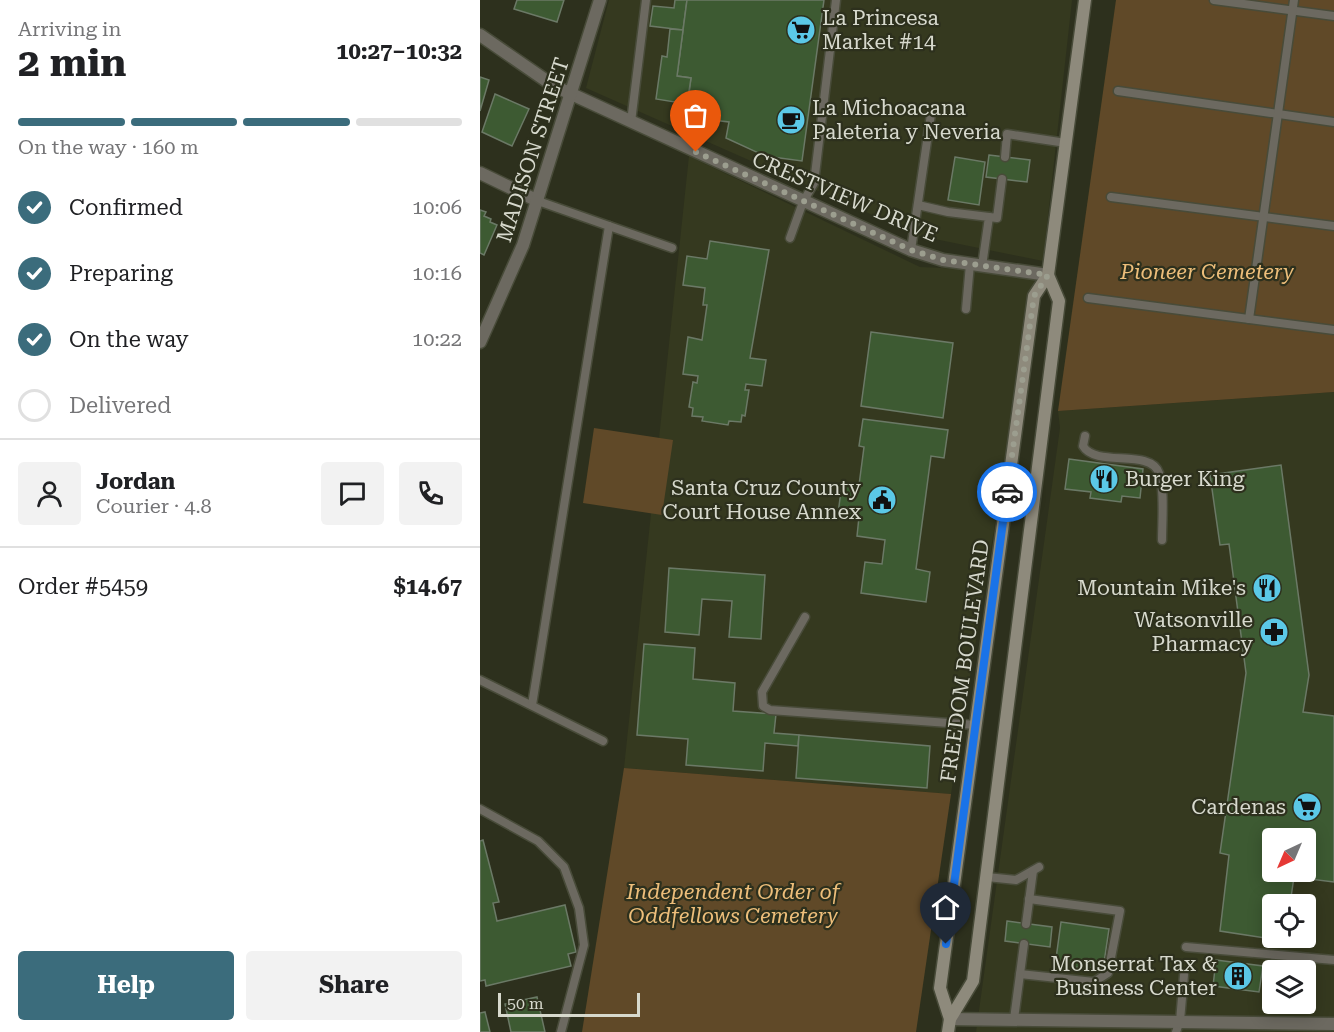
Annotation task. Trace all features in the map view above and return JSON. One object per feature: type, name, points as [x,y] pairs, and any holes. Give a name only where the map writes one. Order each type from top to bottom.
[{"type":"main road","name":"FREEDOM BOULEVARD","points":[[950,1019],[940,988],[1034,296],[1048,275],[1085,0]]},
{"type":"main road","name":"FREEDOM BOULEVARD","points":[[948,1032],[950,1019],[973,981],[987,877],[1059,301],[1048,275]]},
{"type":"street","name":"MADISON STREET","points":[[480,342],[524,245],[600,0]]},
{"type":"street","name":"CRESTVIEW DRIVE","points":[[480,35],[539,77],[572,95],[911,250],[976,265],[1048,275]]},
{"type":"street","points":[[480,173],[538,201]]},
{"type":"street","points":[[950,1019],[1014,1019],[1178,1026],[1334,1024]]},
{"type":"lane","points":[[631,122],[646,0]]},
{"type":"lane","points":[[790,238],[803,202],[814,183],[836,0]]},
{"type":"lane","points":[[1214,0],[1334,16]]},
{"type":"lane","points":[[1249,319],[1294,0]]},
{"type":"lane","points":[[1118,91],[1334,122]]},
{"type":"lane","points":[[911,250],[931,114]]},
{"type":"lane","points":[[1005,157],[1007,134],[1066,144]]},
{"type":"lane","points":[[918,205],[948,212],[997,218],[1002,179]]},
{"type":"lane","points":[[1111,197],[1334,226]]},
{"type":"lane","points":[[538,201],[672,248]]},
{"type":"lane","points":[[966,309],[989,217]]},
{"type":"lane","points":[[532,705],[609,226]]},
{"type":"lane","points":[[1088,298],[1334,330]]},
{"type":"lane","points":[[1085,436],[1083,446],[1090,453],[1147,462],[1155,467],[1160,477],[1162,540]]},
{"type":"lane","points":[[805,617],[762,692],[763,706],[770,710],[976,725]]},
{"type":"lane","points":[[480,680],[603,741]]},
{"type":"lane","points":[[480,809],[538,841],[564,867],[579,908],[584,945],[561,1032]]},
{"type":"lane","points":[[987,877],[1016,880],[1036,869],[1026,924]]},
{"type":"lane","points":[[1020,974],[1094,982],[1108,973],[1120,911],[1029,899]]},
{"type":"lane","points":[[1014,1019],[1024,944]]},
{"type":"lane","points":[[1186,947],[1334,960]]},
{"type":"lane","points":[[1178,1026],[1184,975]]},
{"type":"shaded area","points":[[609,0],[1072,0],[1043,261],[920,236],[586,88]]},
{"type":"shaded area","points":[[689,156],[920,267],[1036,272],[951,794],[624,768]]},
{"type":"shaded area","points":[[1334,392],[1334,1032],[976,1032],[1060,428],[1058,411]]},
{"type":"green space","name":"Pioneer Cemetery","points":[[1116,0],[1334,0],[1334,392],[1058,411]]},
{"type":"green space","points":[[594,428],[673,440],[662,515],[583,503]]},
{"type":"green space","name":"Independent Order of Oddfellows Cemetery","points":[[624,768],[951,794],[916,1032],[582,1032]]},
{"type":"building","points":[[517,0],[564,0],[557,22],[514,9]]},
{"type":"building","points":[[675,0],[687,0],[683,30],[650,26],[653,6],[674,8]]},
{"type":"building","points":[[687,0],[824,0],[802,161],[765,156],[726,138],[729,122],[686,117],[691,78],[677,76]]},
{"type":"building","points":[[670,29],[683,30],[677,76],[691,78],[687,104],[656,99],[662,56],[667,57]]},
{"type":"building","points":[[480,77],[489,80],[480,111]]},
{"type":"building","points":[[495,94],[529,109],[512,146],[482,132]]},
{"type":"building","points":[[989,155],[1030,160],[1027,182],[986,177]]},
{"type":"building","points":[[955,157],[985,162],[979,205],[948,200]]},
{"type":"building","points":[[480,210],[486,212],[484,216],[497,225],[484,255],[480,253]]},
{"type":"building","points":[[710,241],[769,250],[750,358],[766,360],[762,386],[746,384],[745,390],[749,390],[745,416],[742,415],[741,422],[729,421],[728,425],[702,421],[703,417],[692,416],[693,408],[689,407],[693,382],[697,383],[698,376],[683,374],[688,337],[702,340],[707,305],[703,305],[705,288],[683,285],[687,256],[707,259]]},
{"type":"building","points":[[871,332],[953,343],[943,418],[861,406]]},
{"type":"building","name":"Santa Cruz County Court House Annex","points":[[863,419],[948,430],[944,458],[931,456],[916,569],[930,572],[926,602],[861,593],[865,562],[882,564],[885,540],[857,536],[859,517],[838,514],[842,483],[859,485],[864,447],[859,446]]},
{"type":"building","name":"Burger King","points":[[1069,459],[1143,469],[1140,498],[1122,496],[1121,502],[1090,498],[1091,492],[1065,489]]},
{"type":"building","points":[[1281,465],[1309,675],[1303,712],[1334,716],[1334,882],[1316,880],[1316,828],[1262,828],[1262,882],[1293,882],[1291,894],[1262,894],[1262,937],[1220,931],[1229,855],[1220,853],[1246,673],[1229,544],[1220,545],[1210,475]]},
{"type":"building","points":[[669,568],[765,575],[761,639],[729,637],[732,601],[702,599],[699,635],[665,632]]},
{"type":"building","points":[[644,644],[695,648],[693,679],[735,683],[733,711],[776,714],[774,733],[799,735],[798,746],[765,743],[763,771],[686,765],[688,739],[637,735]]},
{"type":"building","points":[[799,735],[930,746],[927,788],[796,778]]},
{"type":"building","points":[[483,840],[499,902],[493,903],[497,921],[565,905],[576,952],[568,954],[571,966],[486,986],[485,980],[480,981],[480,841]]},
{"type":"building","points":[[1007,921],[1052,927],[1050,947],[1005,941]]},
{"type":"building","points":[[1061,922],[1109,929],[1103,969],[1055,966]]},
{"type":"building","name":"Monserrat Tax & Business Center","points":[[1216,960],[1262,966],[1259,992],[1213,986]]},
{"type":"building","points":[[537,997],[545,1032],[511,1032],[505,1004]]},
{"type":"building","points":[[485,1012],[490,1032],[480,1032],[480,1013]]},
{"type":"way so far","points":[[696,152],[911,250],[943,260],[1048,275],[1034,296],[1007,492]]},
{"type":"place","name":"La Princesa Market #14","points":[[801,30]]},
{"type":"place","name":"La Michoacana Paleteria y Neveria","points":[[791,120]]},
{"type":"place","name":"Burger King","points":[[1104,479]]},
{"type":"place","name":"Santa Cruz County Court House Annex","points":[[882,500]]},
{"type":"place","name":"Mountain Mike's","points":[[1267,588]]},
{"type":"place","name":"Watsonville Pharmacy","points":[[1274,632]]},
{"type":"place","name":"Cardenas","points":[[1307,807]]},
{"type":"place","name":"Monserrat Tax & Business Center","points":[[1238,976]]},
{"type":"route","points":[[946,944],[1007,492]]}]
